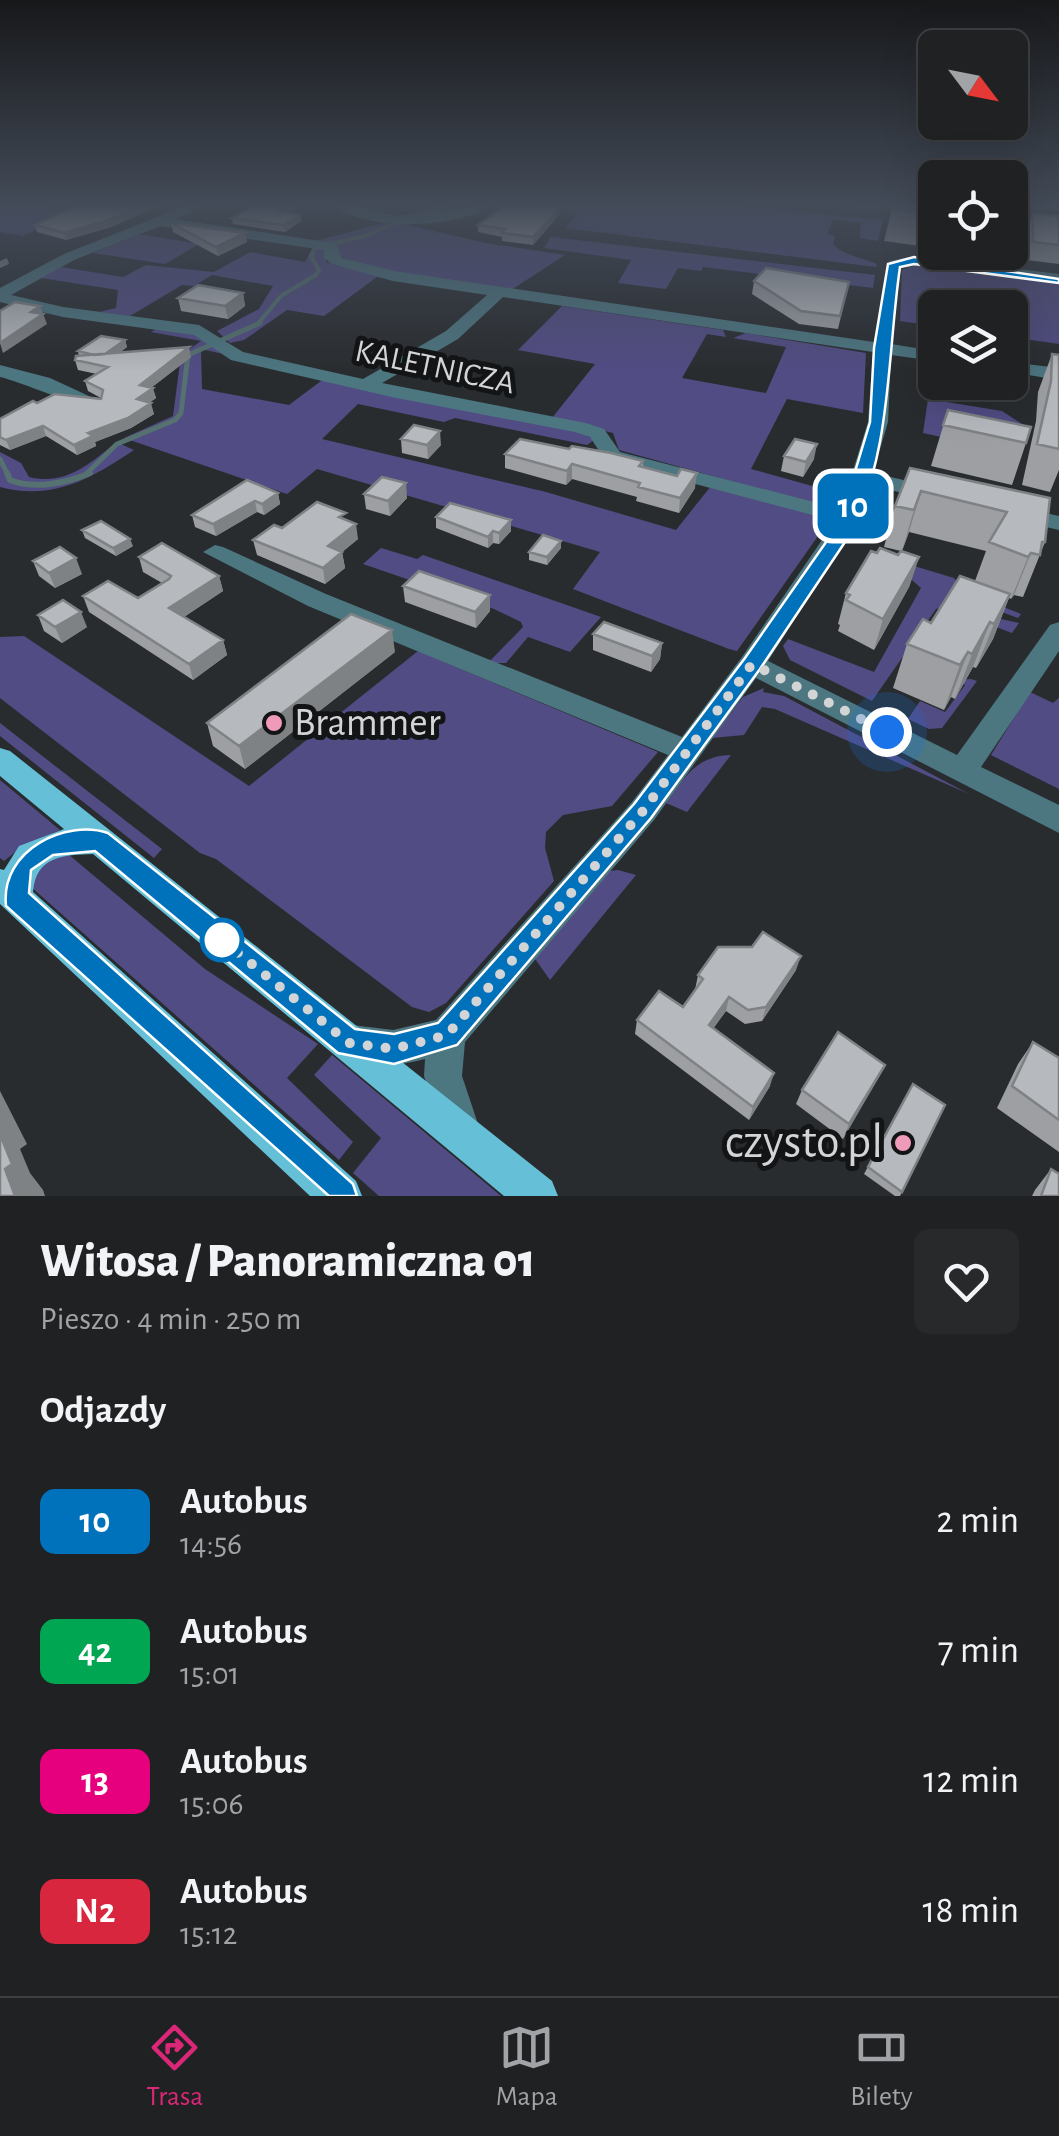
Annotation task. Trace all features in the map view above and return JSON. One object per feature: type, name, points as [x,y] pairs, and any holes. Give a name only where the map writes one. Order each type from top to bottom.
[{"type":"main road","points":[[0,760],[536,1196]]},
{"type":"main road","points":[[100,840],[64,842],[34,852],[8,890],[341,1196]]},
{"type":"street","points":[[0,295],[63,261]]},
{"type":"street","points":[[337,261],[392,276],[918,353]]},
{"type":"street","points":[[349,1043],[394,1049],[447,1035],[606,856],[689,752],[752,664],[850,518],[878,422],[881,348],[894,264],[914,261],[1059,280]]},
{"type":"street","points":[[366,385],[452,335],[500,292]]},
{"type":"street","name":"KALETNICZA","points":[[0,295],[63,312],[192,328],[237,356],[580,427],[597,433],[612,456],[850,518]]},
{"type":"street","points":[[1028,370],[1059,374]]},
{"type":"street","points":[[0,371],[43,382],[94,403]]},
{"type":"street","points":[[862,477],[962,500]]},
{"type":"street","points":[[1001,510],[1059,523]]},
{"type":"street","points":[[216,552],[317,600],[689,752]]},
{"type":"street","points":[[962,771],[1059,631]]},
{"type":"street","points":[[752,664],[1059,820]]},
{"type":"street","points":[[447,1035],[443,1076],[461,1134]]},
{"type":"shaded area","points":[[234,261],[326,261],[388,279],[377,277],[324,316],[287,310],[244,340],[230,343],[217,331],[259,309],[273,286],[212,275],[194,286],[182,285],[130,316],[99,312],[116,308],[118,290],[41,278],[61,267],[123,277],[146,265],[214,272]]},
{"type":"shaded area","points":[[351,261],[556,261],[511,290],[434,281]]},
{"type":"shaded area","points":[[631,261],[754,261],[875,275],[873,288],[703,267],[701,271],[678,268],[666,289],[618,283]]},
{"type":"shaded area","points":[[827,261],[868,261],[876,267]]},
{"type":"shaded area","points":[[916,265],[918,270],[956,270],[1059,283],[1059,344],[1028,340],[1028,290],[918,290],[918,324],[900,321],[902,270]]},
{"type":"shaded area","points":[[562,306],[723,330],[726,337],[707,334],[682,378],[766,393],[786,347],[733,338],[746,333],[866,353],[863,413],[787,399],[751,469],[841,494],[835,510],[619,450],[613,433],[552,418],[595,364],[518,350]]},
{"type":"shaded area","points":[[151,332],[195,332],[223,354],[201,349],[202,389],[289,405],[325,378],[577,429],[594,440],[587,445],[455,418],[444,422],[358,404],[322,439],[546,492],[676,530],[711,486],[830,519],[737,651],[729,649],[573,589],[600,552],[317,469],[287,494],[124,438],[173,416],[181,355],[201,341]]},
{"type":"shaded area","points":[[928,400],[1002,411],[1022,424],[1015,453],[923,433]]},
{"type":"shaded area","points":[[116,442],[134,450],[70,485],[37,491],[0,487],[0,452],[21,463],[29,477],[54,478],[87,465]]},
{"type":"shaded area","points":[[381,548],[417,559],[423,555],[601,617],[570,652],[528,637],[506,663],[488,663],[523,627],[521,622],[363,564]]},
{"type":"shaded area","points":[[896,566],[914,566],[954,578],[965,592],[1021,614],[1018,618],[996,610],[992,617],[1019,623],[1012,633],[944,607],[936,609],[872,701],[790,660],[783,646],[788,639],[874,672],[921,588]]},
{"type":"shaded area","points":[[24,636],[249,786],[418,651],[658,752],[612,806],[563,815],[546,832],[545,848],[554,881],[446,1003],[429,1012],[412,1007],[216,859],[200,853],[0,698],[0,637]]},
{"type":"shaded area","points":[[957,680],[977,681],[942,728],[929,729],[908,719],[920,701],[945,712],[965,685]]},
{"type":"shaded area","points":[[764,688],[763,692],[784,696],[969,794],[775,709],[762,707],[744,735],[712,738],[743,697]]},
{"type":"shaded area","points":[[1030,692],[1053,703],[1059,698],[1059,789],[991,755]]},
{"type":"shaded area","points":[[0,723],[162,849],[154,858],[0,736]]},
{"type":"shaded area","points":[[731,755],[687,812],[666,803],[700,764]]},
{"type":"shaded area","points":[[0,780],[60,830],[23,846],[4,861],[0,858]]},
{"type":"shaded area","points":[[68,854],[205,969],[318,1044],[287,1078],[353,1142],[339,1160],[30,886],[36,864]]},
{"type":"shaded area","points":[[609,871],[636,875],[550,980],[533,956]]},
{"type":"shaded area","points":[[332,1055],[501,1196],[379,1196],[353,1173],[381,1138],[314,1075]]},
{"type":"building","points":[[766,268],[849,282],[840,316],[801,311],[754,281]]},
{"type":"building","points":[[198,285],[243,293],[225,306],[178,298]]},
{"type":"building","points":[[15,302],[40,306],[31,312],[43,314],[0,343],[0,311]]},
{"type":"building","points":[[101,336],[125,340],[105,354],[78,351]]},
{"type":"building","points":[[189,347],[140,385],[153,388],[137,399],[151,403],[128,418],[88,433],[93,436],[74,445],[43,426],[6,440],[0,437],[0,419],[33,401],[37,403],[55,394],[101,399],[103,390],[85,381],[108,367],[75,360],[76,356]]},
{"type":"building","points":[[1052,354],[1059,355],[1059,449],[1037,444],[1051,381]]},
{"type":"building","points":[[948,410],[1031,427],[1026,443],[943,425]]},
{"type":"building","points":[[414,425],[440,431],[427,445],[401,439]]},
{"type":"building","points":[[520,439],[611,453],[643,461],[639,466],[677,476],[681,469],[697,473],[680,498],[572,464],[567,471],[505,454]]},
{"type":"building","points":[[795,439],[817,444],[806,462],[784,456]]},
{"type":"building","points":[[910,468],[1050,498],[1040,555],[1031,553],[1028,557],[989,542],[1007,512],[921,491],[914,510],[895,506]]},
{"type":"building","points":[[382,477],[406,483],[388,501],[364,494]]},
{"type":"building","points":[[247,480],[278,493],[262,504],[255,501],[213,524],[192,515]]},
{"type":"building","points":[[317,502],[346,513],[339,517],[356,524],[328,546],[342,552],[323,568],[253,540],[274,525],[282,528]]},
{"type":"building","points":[[450,503],[511,520],[499,533],[493,531],[488,537],[436,517]]},
{"type":"building","points":[[101,521],[130,539],[113,548],[82,530]]},
{"type":"building","points":[[543,535],[561,541],[547,557],[529,552]]},
{"type":"building","points":[[162,543],[219,576],[169,608],[223,640],[189,664],[83,596],[108,581],[138,598],[169,579],[171,576],[139,557]]},
{"type":"building","points":[[60,547],[76,558],[49,573],[33,561]]},
{"type":"building","points":[[880,548],[919,557],[883,619],[846,600],[850,595],[846,593],[871,551],[877,553]]},
{"type":"building","points":[[419,571],[490,595],[475,612],[403,586]]},
{"type":"building","points":[[960,576],[1010,594],[994,624],[990,622],[972,654],[968,652],[960,665],[907,644],[923,619],[931,623]]},
{"type":"building","points":[[63,600],[81,612],[55,627],[38,615]]},
{"type":"building","points":[[351,614],[392,630],[239,746],[207,723]]},
{"type":"building","points":[[604,622],[662,643],[652,656],[593,634]]},
{"type":"building","points":[[763,932],[801,956],[766,1007],[748,1010],[729,997],[709,1025],[774,1073],[753,1107],[637,1020],[659,991],[683,1007],[703,979],[698,975],[718,947],[752,947]]},
{"type":"building","points":[[838,1032],[885,1065],[849,1124],[802,1090]]},
{"type":"building","points":[[1033,1042],[1059,1058],[1059,1120],[1012,1086]]},
{"type":"building","name":"czysto.pl","points":[[913,1084],[945,1105],[902,1192],[868,1167]]},
{"type":"building","points":[[1,1137],[12,1164],[5,1169],[15,1196],[0,1196]]},
{"type":"building","points":[[1051,1169],[1059,1174],[1059,1196],[1041,1196]]},
{"type":"waterway","points":[[258,324],[281,296],[316,275],[319,270],[314,261]]},
{"type":"waterway","points":[[86,474],[117,444],[175,420],[181,413],[188,355],[258,324]]},
{"type":"waterway","points":[[0,459],[7,473]]},
{"type":"waterway","points":[[7,473],[10,480],[40,485],[86,474]]},
{"type":"waterway","points":[[86,474],[90,473]]},
{"type":"bus line","name":"10","points":[[341,1196],[16,898],[17,872],[22,862],[48,845],[100,840],[349,1043],[394,1049],[447,1035],[643,811],[689,752],[840,536],[850,518],[878,422],[881,348],[894,264],[914,261],[1059,279]]},
{"type":"place","name":"Brammer","points":[[274,723]]},
{"type":"place","name":"czysto.pl","points":[[903,1143]]},
{"type":"route","points":[[222,940],[216,935],[349,1043],[394,1049],[423,1044],[447,1035],[606,856],[689,752],[752,664],[887,732]]}]
